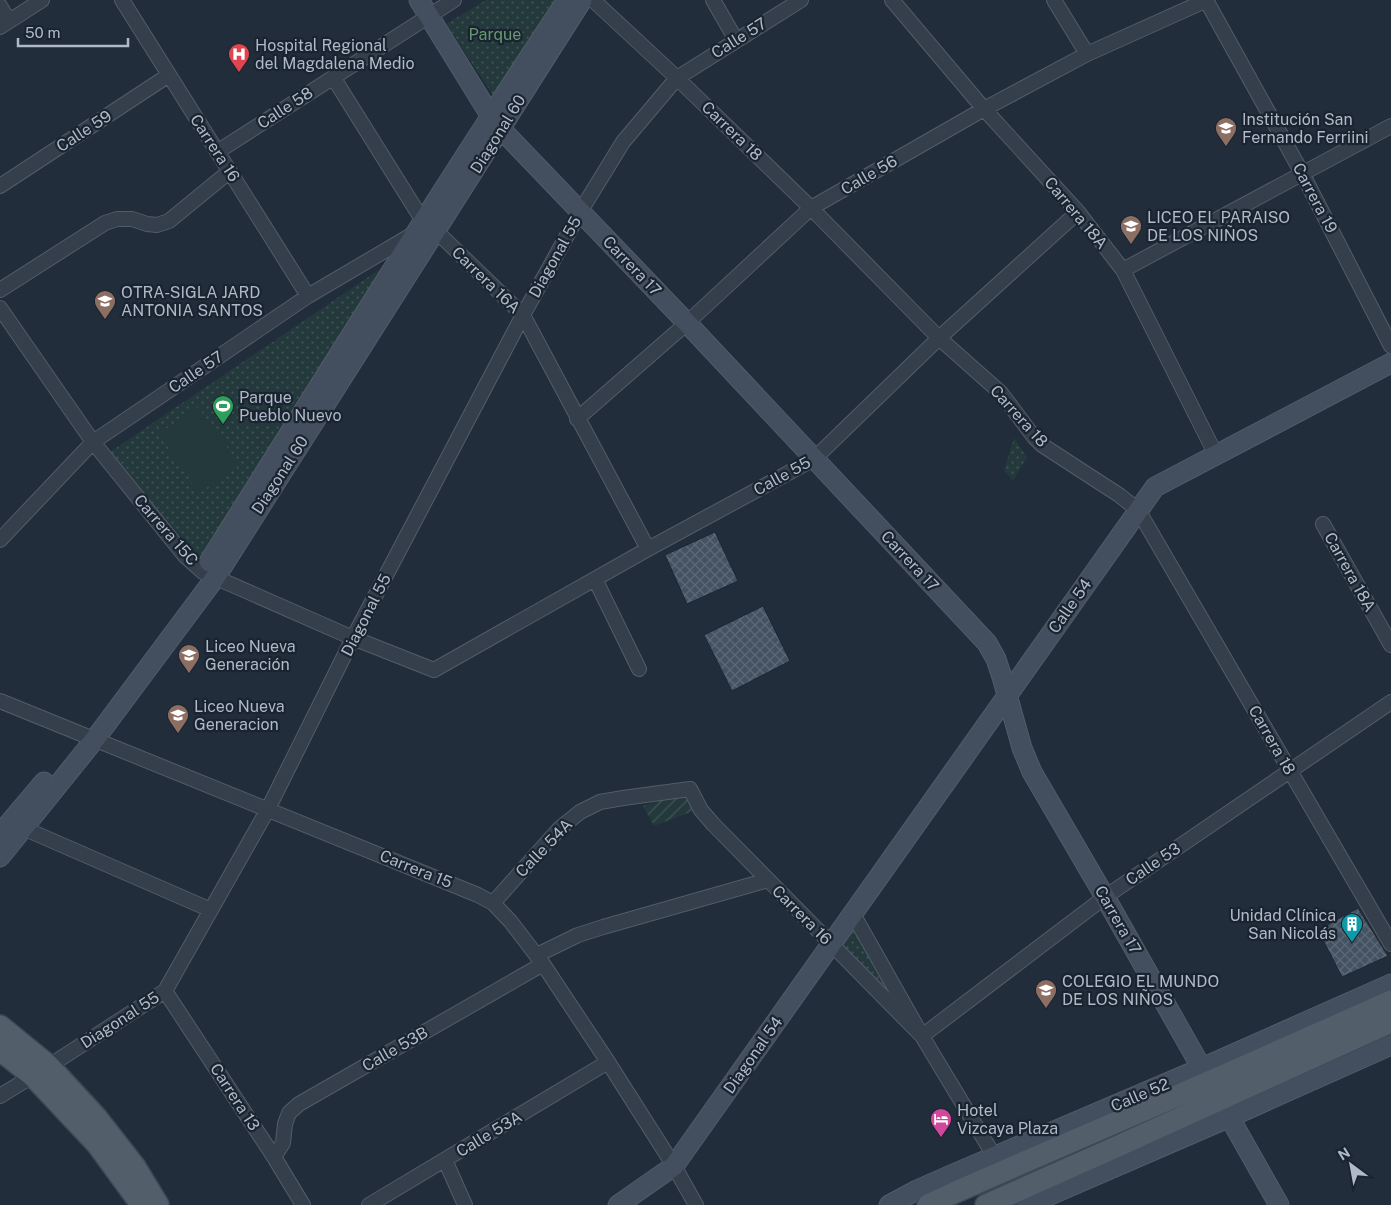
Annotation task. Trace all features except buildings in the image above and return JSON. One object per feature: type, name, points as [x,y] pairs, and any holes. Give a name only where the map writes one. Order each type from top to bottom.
[{"type":"main road","name":"Calle 52","points":[[986,1205],[1116,1147],[1215,1092],[1391,1001]]},
{"type":"main road","name":"Calle 52","points":[[928,1205],[999,1164],[1215,1092],[1391,1022]]},
{"type":"main road","points":[[0,1026],[41,1071],[97,1144],[140,1205]]},
{"type":"main road","points":[[0,1050],[41,1071],[96,1117],[135,1167],[158,1205]]},
{"type":"street","points":[[0,6],[4,24],[42,0]]},
{"type":"street","name":"Carrera 16","points":[[122,0],[308,296]]},
{"type":"street","name":"Carrera 17","points":[[419,0],[496,122],[987,643],[996,659],[1022,748],[1032,772],[1279,1205]]},
{"type":"street","name":"Calle 58","points":[[217,152],[454,0]]},
{"type":"street","name":"Diagonal 60","points":[[496,122],[567,0]]},
{"type":"street","name":"Diagonal 60","points":[[0,857],[209,575],[425,228],[496,122],[582,0]]},
{"type":"street","name":"Carrera 18","points":[[594,0],[811,208],[939,338],[1001,393],[1042,445],[1138,510],[1391,944]]},
{"type":"street","points":[[713,0],[736,40]]},
{"type":"street","name":"Calle 57","points":[[677,78],[801,0]]},
{"type":"street","name":"Carrera 18A","points":[[892,0],[984,109],[1078,212],[1123,270],[1216,455]]},
{"type":"street","points":[[1054,0],[1087,54]]},
{"type":"street","name":"Calle 56","points":[[577,419],[687,323],[811,208],[984,109],[1087,54],[1207,0]]},
{"type":"street","name":"Carrera 19","points":[[1207,0],[1302,173],[1391,346]]},
{"type":"street","name":"Calle 59","points":[[0,186],[169,75]]},
{"type":"street","name":"Carrera 16A","points":[[333,77],[425,228],[523,316],[648,549]]},
{"type":"street","name":"Diagonal 55","points":[[0,1096],[165,991],[268,809],[353,638],[580,212],[623,142],[677,78]]},
{"type":"street","points":[[1123,270],[1391,126]]},
{"type":"street","points":[[0,290],[105,223],[117,219],[132,219],[157,225],[169,221],[230,171]]},
{"type":"street","name":"Calle 55","points":[[434,670],[648,549],[814,459],[939,338],[1078,212]]},
{"type":"street","name":"Calle 57","points":[[0,540],[93,442],[308,296],[425,228]]},
{"type":"street","name":"Carrera 15C","points":[[0,308],[93,442],[185,556],[209,575],[353,638],[434,670]]},
{"type":"street","name":"Calle 54","points":[[831,944],[1155,487],[1391,363]]},
{"type":"street","name":"Carrera 18A","points":[[1323,524],[1391,645]]},
{"type":"street","points":[[595,579],[639,668]]},
{"type":"street","name":"Carrera 15","points":[[0,701],[478,895],[493,903],[511,922],[540,959],[674,1166],[696,1205]]},
{"type":"street","name":"Calle 53","points":[[922,1036],[1105,897],[1391,702]]},
{"type":"street","name":"Diagonal 60","points":[[0,834],[89,736]]},
{"type":"street","name":"Carrera 16","points":[[690,789],[701,810],[713,824],[922,1036]]},
{"type":"street","name":"Calle 54A","points":[[493,903],[559,829],[580,812],[600,802],[690,789]]},
{"type":"street","points":[[23,828],[211,910]]},
{"type":"street","name":"Calle 53B","points":[[274,1157],[282,1143],[290,1113],[299,1104],[540,959],[554,946],[586,932],[768,880]]},
{"type":"street","name":"Carrera 16","points":[[852,914],[999,1164]]},
{"type":"street","name":"Diagonal 54","points":[[674,1166],[831,944]]},
{"type":"street","name":"Calle 52","points":[[1027,1205],[1391,984]]},
{"type":"street","name":"Carrera 13","points":[[165,991],[274,1157],[303,1205]]},
{"type":"street","name":"Calle 52","points":[[1215,1092],[1391,1044]]},
{"type":"street","name":"Calle 53A","points":[[369,1205],[608,1062]]},
{"type":"street","points":[[445,1160],[465,1205]]},
{"type":"street","name":"Calle 52","points":[[889,1205],[917,1190],[999,1164]]},
{"type":"street","points":[[618,1205],[674,1166]]},
{"type":"green space","name":"Parque","points":[[486,0],[556,0],[495,98],[446,24]]},
{"type":"green space","name":"Parque Pueblo Nuevo","points":[[386,265],[200,560],[110,452]]},
{"type":"green space","points":[[198,407],[240,465],[199,493],[159,434]]},
{"type":"green space","points":[[1014,438],[1027,457],[1013,481],[1004,470]]},
{"type":"green space","points":[[688,793],[696,810],[654,826],[643,806]]},
{"type":"green space","points":[[855,929],[896,1000],[843,945]]},
{"type":"place","name":"Hospital Regional del Magdalena Medio","points":[[239,73]]},
{"type":"place","name":"Institución San Fernando Ferriini","points":[[1226,147]]},
{"type":"place","name":"LICEO EL PARAISO DE LOS NIÑOS","points":[[1131,245]]},
{"type":"place","name":"OTRA-SIGLA JARD ANTONIA SANTOS","points":[[105,320]]},
{"type":"place","name":"Parque Pueblo Nuevo","points":[[223,425]]},
{"type":"place","name":"Liceo Nueva Generación","points":[[189,674]]},
{"type":"place","name":"Liceo Nueva Generacion","points":[[178,734]]},
{"type":"place","name":"Unidad Clínica San Nicolás","points":[[1352,943]]},
{"type":"place","name":"COLEGIO EL MUNDO DE LOS NIÑOS","points":[[1046,1009]]},
{"type":"place","name":"Hotel Vizcaya Plaza","points":[[941,1138]]}]
